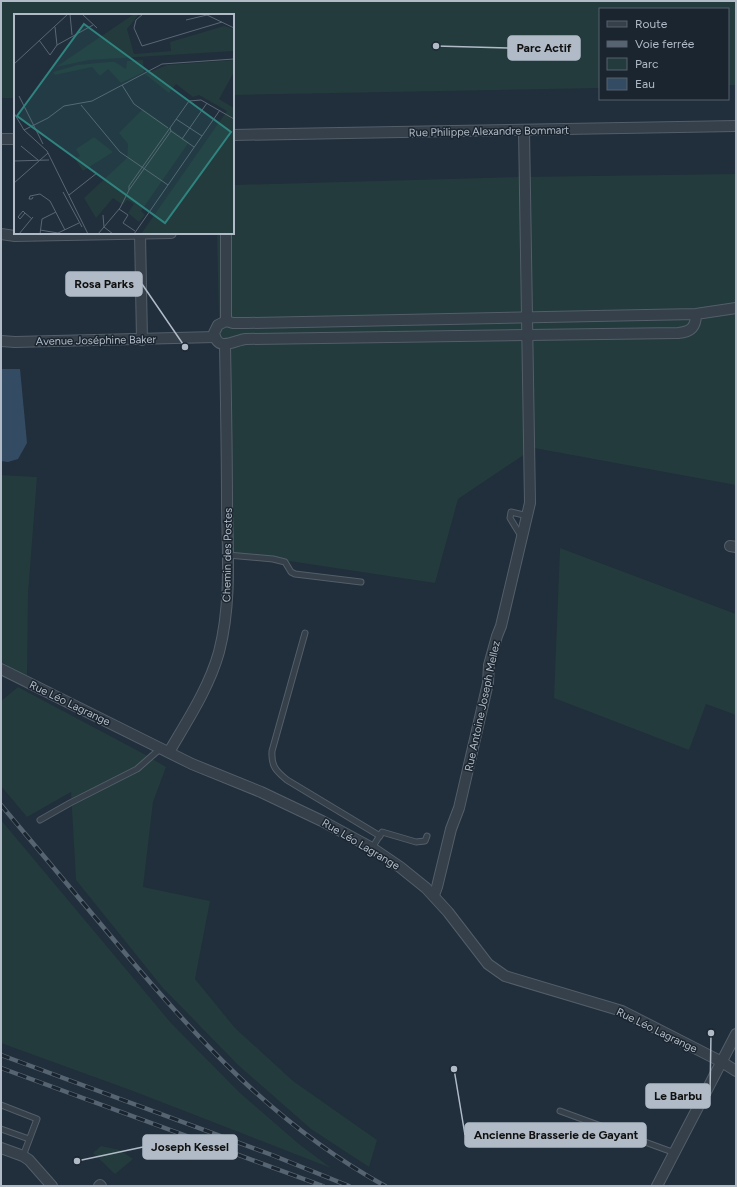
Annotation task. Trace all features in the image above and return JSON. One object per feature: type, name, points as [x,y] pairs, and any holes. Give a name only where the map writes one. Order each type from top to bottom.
[{"type":"street","name":"Rue Philippe Alexandre Bommart","points":[[238,135],[736,126]]},
{"type":"street","name":"Rue Antoine Joseph Mellez","points":[[434,895],[451,829],[459,808],[488,683],[489,665],[496,636],[501,626],[528,516],[530,499],[524,130]]},
{"type":"street","points":[[1,139],[14,139]]},
{"type":"street","points":[[1,234],[15,236],[98,234]]},
{"type":"street","points":[[140,234],[142,340]]},
{"type":"street","points":[[226,234],[229,322]]},
{"type":"street","points":[[696,314],[693,328],[681,332],[246,339],[225,345],[220,343],[215,337],[214,332],[221,322],[696,314],[736,308]]},
{"type":"street","points":[[229,322],[236,326],[238,331],[238,337],[235,341]]},
{"type":"street","name":"Avenue Joséphine Baker","points":[[1,341],[142,340],[215,337]]},
{"type":"street","name":"Chemin des Postes","points":[[165,750],[196,706],[218,653],[225,616],[228,555],[225,345]]},
{"type":"street","name":"Rue Léo Lagrange","points":[[1,669],[206,770],[238,782],[290,805],[372,848],[409,874],[434,895],[488,964],[510,979],[628,1014],[722,1062],[736,1071]]},
{"type":"street","points":[[657,1186],[736,1034]]},
{"type":"street","points":[[1,1148],[23,1156],[33,1164],[52,1186]]},
{"type":"lane","points":[[522,538],[510,518],[512,512],[528,516]]},
{"type":"lane","points":[[228,555],[273,559],[285,562],[291,572],[295,574],[361,582]]},
{"type":"lane","points":[[305,633],[272,751],[271,758],[275,770],[287,780],[380,836]]},
{"type":"lane","points":[[40,820],[70,803],[138,769],[165,750]]},
{"type":"lane","points":[[372,848],[382,832],[416,842],[425,841],[427,836]]},
{"type":"lane","points":[[1,1105],[37,1119],[23,1156]]},
{"type":"lane","points":[[560,1111],[675,1153]]},
{"type":"lane","points":[[1,1129],[29,1139]]},
{"type":"green space","points":[[1,1],[736,1],[736,85],[729,85],[729,8],[599,8],[599,88],[234,95],[234,14],[14,14],[14,98],[1,98]]},
{"type":"green space","points":[[736,174],[736,485],[534,448],[458,499],[435,583],[222,551],[221,408],[217,234],[234,234],[234,185],[518,177]]},
{"type":"green space","points":[[1,475],[37,477],[28,594],[27,676],[1,662]]},
{"type":"green space","points":[[560,548],[736,614],[736,715],[706,704],[689,750],[554,698]]},
{"type":"green space","points":[[18,687],[166,767],[153,802],[143,887],[210,901],[195,979],[235,1028],[293,1081],[377,1140],[369,1167],[311,1129],[238,1065],[162,987],[76,880],[71,792],[27,817],[1,786],[1,701]]},
{"type":"green space","points":[[1,820],[171,1023],[240,1093],[299,1144],[331,1168],[133,1091],[1,1043]]},
{"type":"green space","points":[[101,1146],[120,1150],[133,1159],[115,1174],[93,1153]]},
{"type":"water","points":[[1,369],[20,369],[27,443],[18,459],[8,462],[1,461]]},
{"type":"railway","points":[[1,805],[119,946],[209,1048],[241,1079],[308,1136],[345,1162],[385,1186]]},
{"type":"railway","points":[[1,1055],[272,1155],[349,1186]]},
{"type":"railway","points":[[1,1068],[323,1186]]},
{"type":"place","name":"Parc Actif","points":[[436,46]]},
{"type":"place","name":"Rosa Parks","points":[[185,347]]},
{"type":"place","name":"Le Barbu","points":[[711,1033]]},
{"type":"place","name":"Ancienne Brasserie de Gayant","points":[[454,1069]]},
{"type":"place","name":"Joseph Kessel","points":[[77,1161]]}]
